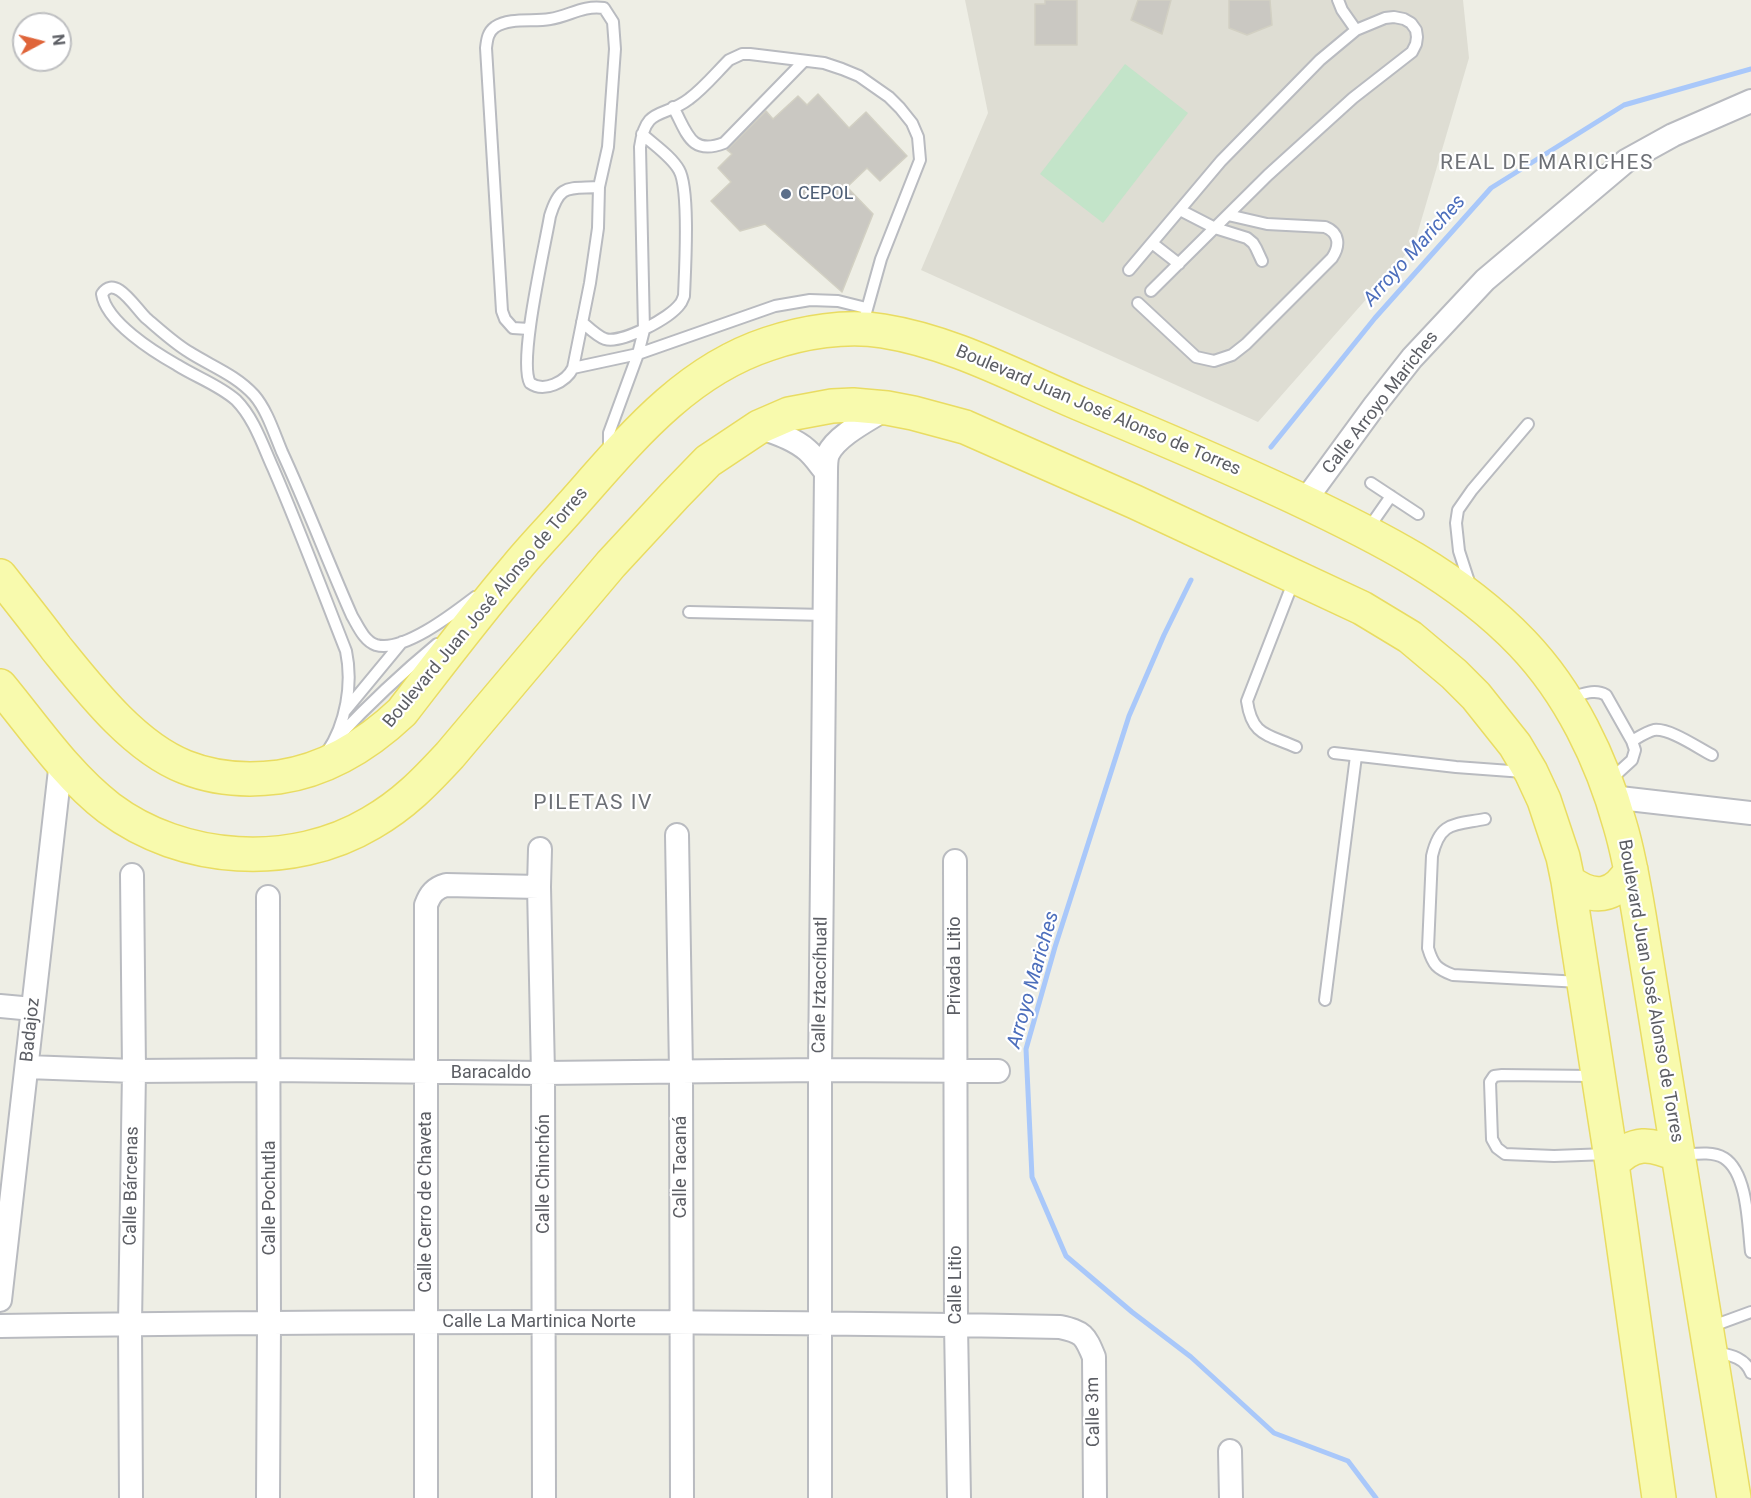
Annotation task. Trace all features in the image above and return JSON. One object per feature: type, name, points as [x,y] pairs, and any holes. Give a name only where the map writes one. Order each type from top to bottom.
[{"type":"main road","name":"Boulevard Juan José Alonso de Torres","points":[[0,576],[81,679],[122,723],[153,749],[183,767],[206,775],[227,778],[267,778],[315,768],[353,751],[385,729],[402,712],[518,565],[657,412],[677,394],[720,365],[752,350],[863,319],[877,330],[912,336],[954,349],[1213,459],[1366,532],[1442,575],[1475,599],[1525,646],[1548,675],[1581,726],[1609,790],[1631,870],[1734,1498]]},
{"type":"main road","points":[[0,686],[61,761],[89,790],[129,822],[154,834],[202,850],[251,855],[314,846],[352,833],[372,823],[411,796],[450,755],[611,564],[708,461],[759,427],[789,414],[812,408],[853,405],[913,413],[965,427],[1135,502],[1362,608],[1410,637],[1476,696],[1515,745],[1531,772],[1554,827],[1568,881],[1611,1159],[1659,1498]]},
{"type":"main road","points":[[1568,881],[1578,889],[1599,894],[1610,892],[1620,886],[1631,870]]},
{"type":"main road","points":[[1611,1159],[1633,1147],[1644,1145],[1657,1146],[1678,1155]]},
{"type":"street","name":"Calle Arroyo Mariches","points":[[1304,502],[1412,357],[1485,280],[1626,161],[1673,135],[1751,101]]},
{"type":"street","name":"Calle Iztaccíhuatl","points":[[820,1498],[820,1070],[826,472],[827,456],[832,446],[887,408]]},
{"type":"street","points":[[759,427],[789,438],[798,444],[826,472]]},
{"type":"street","name":"Badajoz","points":[[0,1297],[61,761]]},
{"type":"street","points":[[1609,790],[1751,813]]},
{"type":"street","name":"Calle Tacaná","points":[[676,835],[681,1071],[682,1498]]},
{"type":"street","name":"Calle Chinchón","points":[[540,849],[544,1498]]},
{"type":"street","name":"Privada Litio","points":[[955,861],[956,1072]]},
{"type":"street","name":"Calle Bárcenas","points":[[131,1498],[130,1324],[134,1071],[132,874]]},
{"type":"street","name":"Calle Cerro de Chaveta","points":[[426,1498],[426,905],[433,891],[446,885],[539,887]]},
{"type":"street","name":"Calle Pochutla","points":[[268,897],[270,1070],[268,1498]]},
{"type":"street","points":[[0,1006],[33,1009]]},
{"type":"street","name":"Baracaldo","points":[[27,1067],[134,1071],[543,1073],[998,1071]]},
{"type":"street","name":"Calle Litio","points":[[956,1072],[959,1498]]},
{"type":"street","name":"Calle La Martinica Norte","points":[[0,1326],[821,1322],[1060,1327],[1077,1330]]},
{"type":"street","name":"Calle 3m","points":[[1077,1330],[1088,1341],[1094,1357],[1095,1498]]},
{"type":"street","points":[[1230,1451],[1231,1498]]},
{"type":"lane","points":[[1338,0],[1356,30]]},
{"type":"lane","points":[[529,329],[513,328],[505,319],[502,311],[486,48],[490,31],[497,25],[551,19],[591,6],[604,8],[613,22],[615,49],[608,147],[599,187],[598,228],[573,368],[566,379],[560,383],[537,387],[530,383],[526,374],[529,329],[550,216],[560,193],[568,189],[599,187]]},
{"type":"lane","points":[[1129,270],[1221,161],[1320,60],[1356,30],[1385,18],[1395,17],[1411,23],[1418,37],[1412,52],[1353,98],[1268,175],[1152,291]]},
{"type":"lane","points":[[573,368],[638,354],[776,306],[810,300],[838,301],[863,319],[881,259],[920,160],[918,136],[912,123],[889,97],[859,76],[824,63],[750,54],[736,56],[729,60],[686,101],[652,117],[645,125],[640,147],[644,330],[638,354],[609,433],[609,464]]},
{"type":"lane","points":[[673,107],[693,142],[699,147],[715,147],[724,143],[804,61]]},
{"type":"lane","points":[[582,322],[606,339],[625,338],[644,330],[681,303],[684,296],[686,227],[683,180],[679,170],[642,134]]},
{"type":"lane","points":[[1180,210],[1215,228],[1247,238],[1253,243],[1262,261]]},
{"type":"lane","points":[[1138,303],[1196,357],[1214,361],[1232,355],[1246,344],[1336,252],[1338,244],[1336,236],[1332,230],[1325,227],[1267,224],[1228,215]]},
{"type":"lane","points":[[1152,243],[1179,264]]},
{"type":"lane","points":[[335,741],[344,712],[349,681],[346,651],[296,522],[258,435],[236,401],[221,389],[176,364],[120,324],[105,305],[102,294],[105,290],[113,287],[119,289],[144,316],[187,351],[230,375],[255,396],[292,474],[358,626],[364,636],[376,645],[385,646],[419,635],[518,565]]},
{"type":"lane","points":[[1475,599],[1459,551],[1456,523],[1458,510],[1528,424]]},
{"type":"lane","points":[[1371,483],[1418,514]]},
{"type":"lane","points":[[1366,532],[1390,496]]},
{"type":"lane","points":[[1295,577],[1247,701],[1249,717],[1258,730],[1296,747]]},
{"type":"lane","points":[[689,612],[825,615]]},
{"type":"lane","points":[[315,768],[335,741],[368,705],[403,672],[479,613]]},
{"type":"lane","points":[[344,712],[402,642]]},
{"type":"lane","points":[[1564,700],[1599,691],[1606,695],[1632,741],[1635,750],[1632,760],[1609,790]]},
{"type":"lane","points":[[1632,741],[1653,730],[1661,730],[1713,755]]},
{"type":"lane","points":[[1334,753],[1456,767],[1531,772]]},
{"type":"lane","points":[[1325,1000],[1356,756]]},
{"type":"lane","points":[[1485,819],[1453,826],[1441,832],[1435,842],[1432,856],[1428,948],[1431,960],[1440,970],[1453,975],[1583,982]]},
{"type":"lane","points":[[1598,1076],[1502,1075],[1494,1077],[1490,1082],[1492,1139],[1497,1148],[1505,1154],[1611,1159]]},
{"type":"lane","points":[[1678,1155],[1710,1154],[1724,1158],[1733,1166],[1743,1188],[1751,1252]]},
{"type":"lane","points":[[1751,1312],[1709,1340],[1737,1356],[1749,1366],[1751,1373]]},
{"type":"shaded area","points":[[965,0],[1463,0],[1469,58],[1414,245],[1258,422],[921,270],[988,113]]},
{"type":"green space","points":[[1125,64],[1188,113],[1103,223],[1040,174]]},
{"type":"building","points":[[1045,0],[1077,0],[1077,45],[1035,45],[1035,4],[1045,4]]},
{"type":"building","points":[[1138,0],[1171,0],[1162,34],[1131,20]]},
{"type":"building","points":[[1229,0],[1270,0],[1272,25],[1247,35],[1229,28]]},
{"type":"building","name":"CEPOL","points":[[818,94],[849,128],[866,112],[907,156],[880,181],[867,168],[847,187],[873,214],[842,292],[765,224],[740,231],[711,201],[731,182],[718,168],[732,154],[727,150],[766,111],[773,119],[798,96],[807,105]]},
{"type":"waterway","name":"Arroyo Mariches","points":[[1271,447],[1375,318],[1491,188],[1624,105],[1751,69]]},
{"type":"waterway","name":"Arroyo Mariches","points":[[1191,580],[1129,716],[1055,947],[1026,1049],[1032,1177],[1066,1256],[1132,1312],[1191,1357],[1274,1433],[1348,1461],[1376,1498]]},
{"type":"place","name":"CEPOL","points":[[786,194]]},
{"type":"district","name":"REAL DE MARICHES","points":[[1547,164]]},
{"type":"district","name":"PILETAS IV","points":[[593,804]]}]
